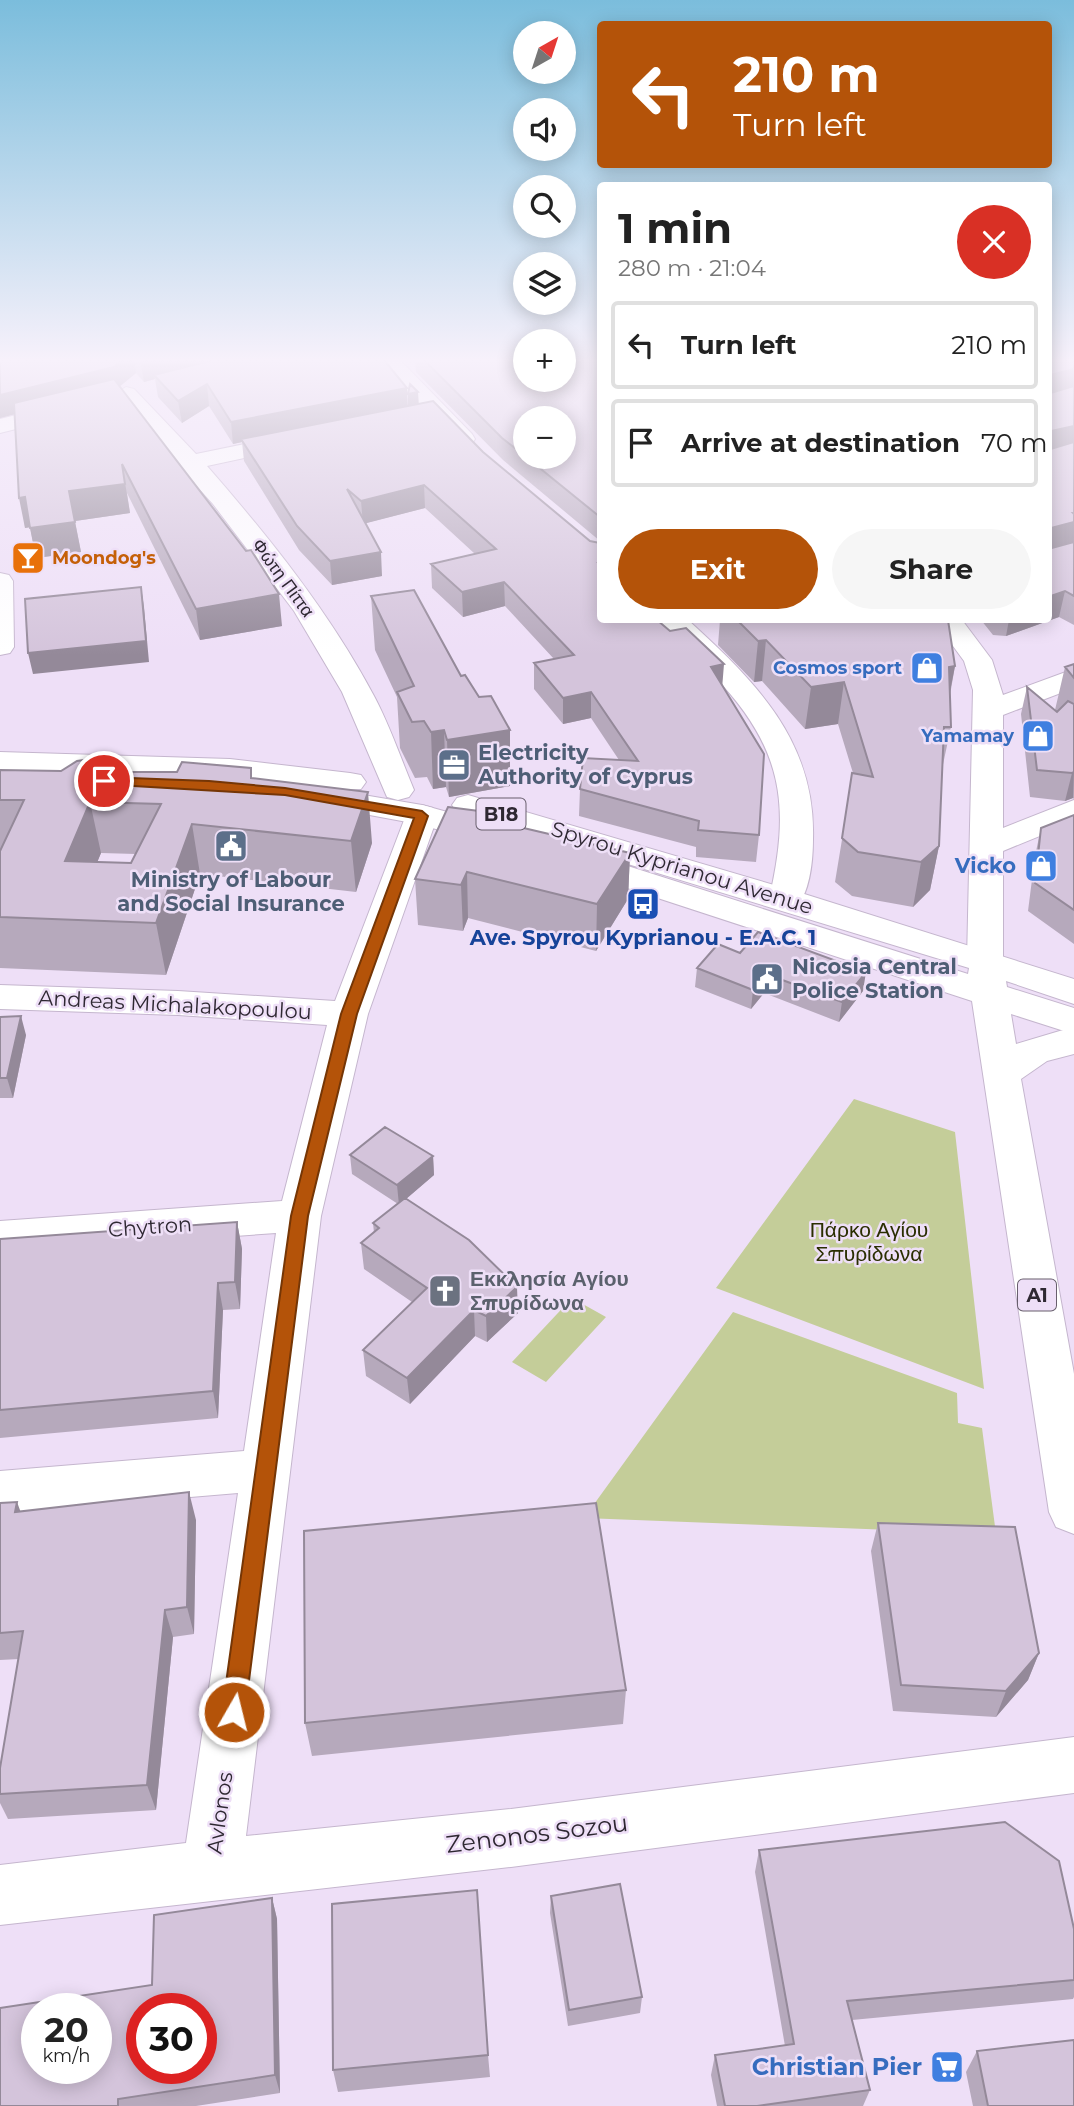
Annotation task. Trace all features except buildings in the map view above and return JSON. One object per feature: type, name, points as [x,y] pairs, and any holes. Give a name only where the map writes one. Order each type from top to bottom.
[{"type":"street","name":"Φώτη Πίττα","points":[[189,458],[291,583],[358,694],[410,803]]},
{"type":"street","points":[[192,461],[206,458]]},
{"type":"street","points":[[0,647],[1,587]]},
{"type":"street","points":[[675,623],[756,704],[788,757],[799,803],[800,836],[786,899]]},
{"type":"street","points":[[950,623],[978,660],[997,707],[987,846],[987,976]]},
{"type":"street","points":[[997,707],[1074,678]]},
{"type":"street","name":"Spyrou Kyprianou Avenue","points":[[0,761],[264,771],[410,803],[512,817],[786,899],[987,976]]},
{"type":"street","name":"Spyrou Kyprianou Avenue","points":[[0,778],[245,787],[371,804],[410,803],[539,849],[887,963],[987,976]]},
{"type":"street","name":"Avlonos","points":[[212,1869],[300,1216],[349,1014],[410,803]]},
{"type":"street","points":[[987,846],[1074,810]]},
{"type":"street","name":"B18","points":[[987,976],[1074,992]]},
{"type":"street","name":"B18","points":[[987,976],[1074,1021]]},
{"type":"street","name":"A1","points":[[987,976],[1001,1077],[1074,1512]]},
{"type":"street","name":"Andreas Michalakopoulou","points":[[0,997],[178,1003],[349,1014]]},
{"type":"street","points":[[1001,1077],[1024,1054],[1043,1046],[1074,1041]]},
{"type":"street","name":"Chytron","points":[[0,1237],[300,1216]]},
{"type":"street","points":[[0,1492],[267,1470]]},
{"type":"street","name":"Zenonos Sozou","points":[[0,1895],[212,1869],[511,1838],[1074,1765]]},
{"type":"green space","name":"Πάρκο Αγίου Σπυρίδωνα","points":[[854,1099],[955,1132],[984,1389],[716,1288]]},
{"type":"green space","points":[[572,1298],[606,1317],[546,1382],[512,1362]]},
{"type":"green space","points":[[733,1312],[957,1393],[958,1423],[982,1428],[996,1534],[584,1518]]},
{"type":"place","name":"Moondog's","points":[[28,558]]},
{"type":"place","name":"Cosmos sport","points":[[927,668]]},
{"type":"place","name":"Yamamay","points":[[1038,736]]},
{"type":"place","name":"Electricity Authority of Cyprus","points":[[454,765]]},
{"type":"place","name":"Ministry of Labour and Social Insurance","points":[[231,846]]},
{"type":"place","name":"Vicko","points":[[1041,866]]},
{"type":"place","name":"Ave. Spyrou Kyprianou - E.A.C. 1","points":[[643,904]]},
{"type":"place","name":"Nicosia Central Police Station","points":[[767,979]]},
{"type":"place","name":"Εκκλησία Αγίου Σπυρίδωνα","points":[[445,1291]]},
{"type":"place","name":"Christian Pier","points":[[947,2067]]},
{"type":"route","points":[[104,781],[245,787],[371,804],[422,816],[349,1014],[300,1216],[234,1712]]}]
